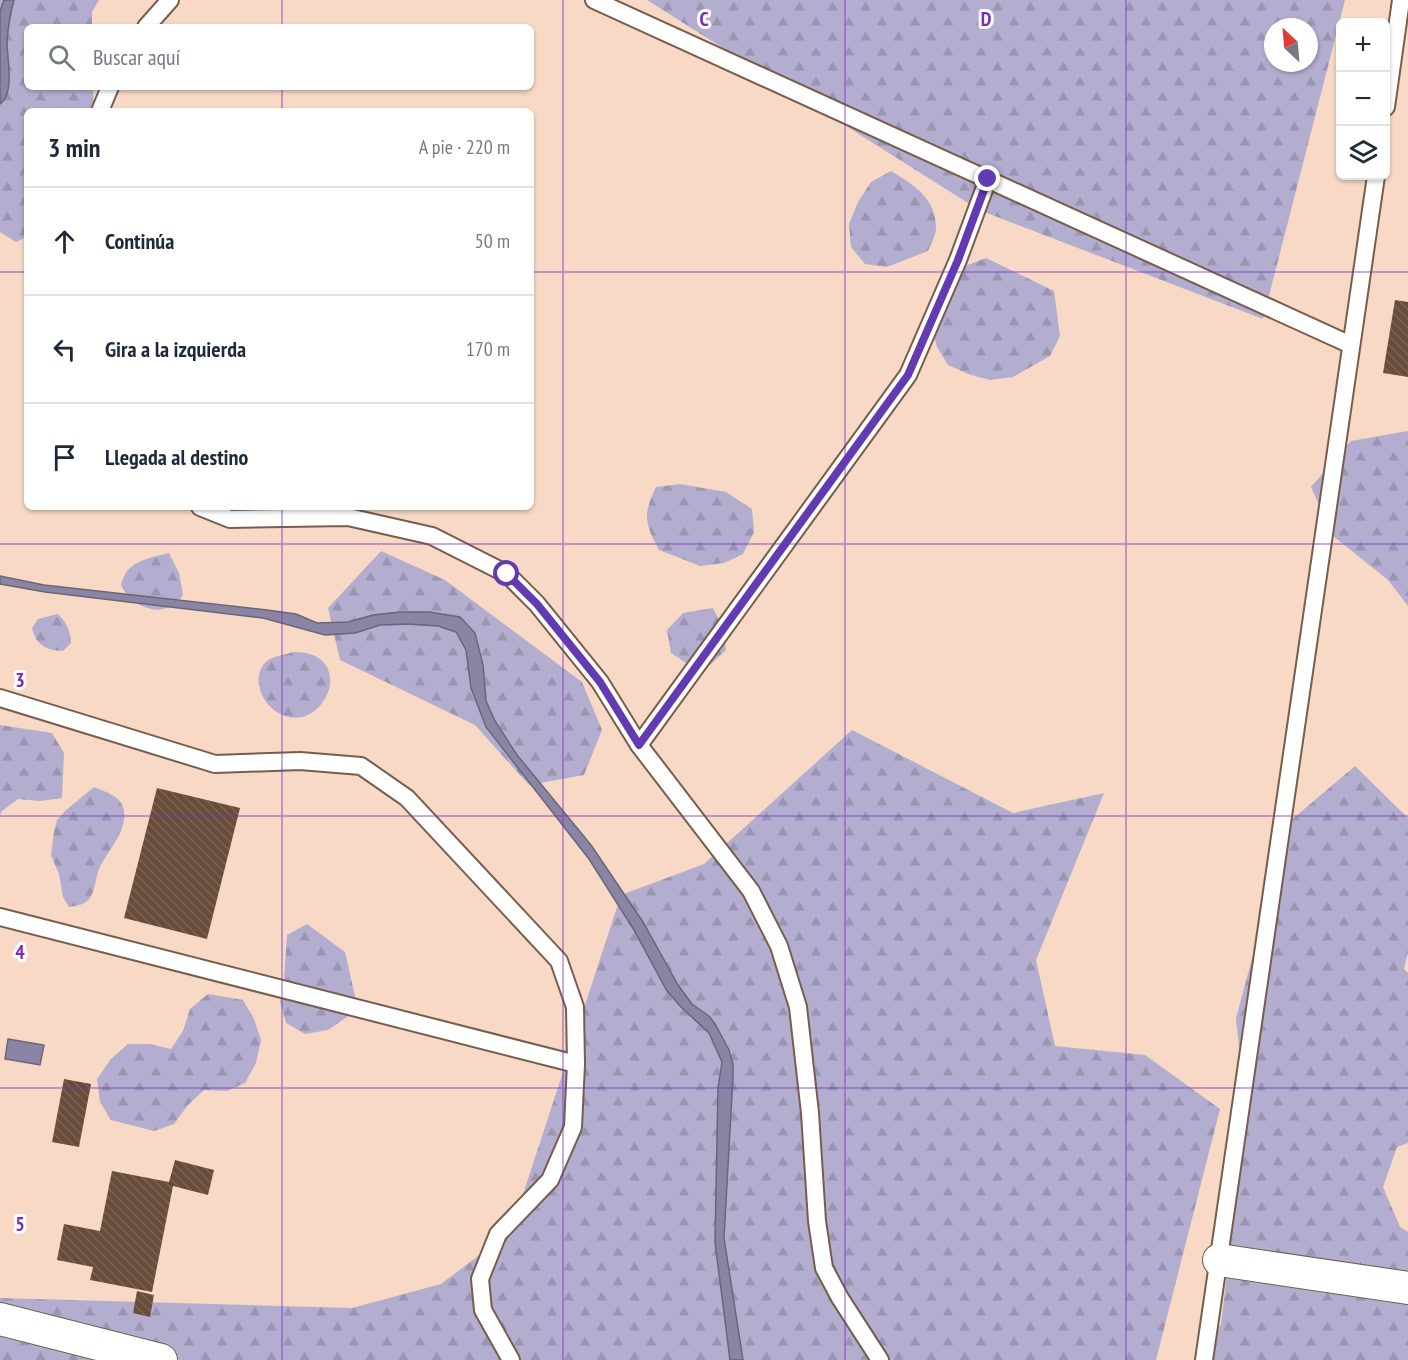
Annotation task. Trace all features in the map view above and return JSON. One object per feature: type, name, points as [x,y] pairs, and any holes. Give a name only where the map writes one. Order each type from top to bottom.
[{"type":"street","points":[[1219,1260],[1408,1288]]},
{"type":"street","points":[[0,1319],[161,1360]]},
{"type":"lane","points":[[149,24],[170,0]]},
{"type":"lane","points":[[594,0],[1351,345]]},
{"type":"lane","points":[[1390,79],[1401,0]]},
{"type":"lane","points":[[101,108],[109,90]]},
{"type":"lane","points":[[639,745],[908,375],[958,260],[988,179]]},
{"type":"lane","points":[[1204,1360],[1375,180]]},
{"type":"lane","points":[[208,510],[230,519],[348,517],[432,536],[507,574],[537,604],[600,682],[639,745],[751,891],[779,946],[798,1007],[810,1113],[817,1221],[824,1268],[840,1298],[880,1360]]},
{"type":"lane","points":[[0,698],[214,764],[300,761],[361,766],[407,798],[560,961],[575,1007],[576,1064],[573,1127],[550,1180],[498,1234],[480,1279],[483,1310],[511,1360]]},
{"type":"lane","points":[[0,917],[576,1064]]},
{"type":"green space","points":[[0,0],[99,0],[92,12],[92,24],[24,24],[24,90],[93,90],[94,108],[24,108],[24,238],[16,242],[0,232]]},
{"type":"green space","points":[[647,0],[1345,0],[1340,18],[1336,18],[1336,35],[1263,319],[979,210]]},
{"type":"green space","points":[[891,171],[915,187],[928,200],[935,218],[935,234],[928,251],[887,267],[865,264],[851,247],[849,224],[858,202],[871,182]]},
{"type":"green space","points":[[986,258],[1054,291],[1060,336],[1050,356],[1013,377],[990,380],[948,365],[937,347],[931,325],[946,280],[965,266]]},
{"type":"green space","points":[[1408,431],[1408,606],[1388,580],[1333,536],[1311,487],[1351,441]]},
{"type":"green space","points":[[680,484],[726,492],[752,509],[754,532],[743,554],[724,563],[700,566],[659,550],[648,525],[649,505],[656,487]]},
{"type":"green space","points":[[381,551],[445,580],[582,682],[602,730],[584,775],[529,785],[475,725],[340,660],[328,608]]},
{"type":"green space","points":[[169,553],[179,573],[183,595],[168,608],[159,610],[142,606],[121,585],[124,577],[133,565]]},
{"type":"green space","points":[[713,608],[723,628],[726,650],[710,665],[689,665],[671,653],[667,630],[683,613]]},
{"type":"green space","points":[[58,614],[64,620],[71,638],[71,643],[63,651],[42,646],[36,639],[32,628],[38,619]]},
{"type":"green space","points":[[293,652],[314,656],[326,666],[330,679],[327,694],[319,707],[307,716],[291,718],[274,710],[264,700],[259,679],[262,666],[267,661]]},
{"type":"green space","points":[[0,725],[52,733],[64,753],[62,798],[40,801],[18,799],[0,815]]},
{"type":"green space","points":[[852,730],[1013,813],[1104,793],[1036,960],[1055,1046],[1145,1055],[1220,1109],[1156,1360],[0,1360],[0,1298],[352,1308],[441,1284],[511,1231],[621,895],[704,864]]},
{"type":"green space","points":[[1355,766],[1408,818],[1408,952],[1404,969],[1408,973],[1408,1143],[1397,1147],[1383,1187],[1400,1227],[1408,1232],[1408,1360],[1199,1360],[1221,1324],[1242,1151],[1245,1107],[1236,1018],[1289,822]]},
{"type":"green space","points":[[94,787],[111,794],[121,803],[123,823],[121,831],[100,867],[90,898],[83,904],[69,907],[63,897],[59,874],[51,855],[54,831],[57,820],[65,811]]},
{"type":"green space","points":[[307,924],[345,952],[355,996],[347,1017],[328,1030],[305,1034],[286,1023],[280,1002],[287,935]]},
{"type":"green space","points":[[208,994],[243,1000],[254,1019],[261,1040],[256,1063],[245,1083],[227,1091],[204,1090],[188,1105],[174,1124],[154,1131],[111,1120],[100,1102],[97,1079],[111,1059],[128,1044],[150,1044],[171,1049],[183,1031],[190,1009]]},
{"type":"shaded area","points":[[4,0],[14,0],[7,42],[9,84],[5,99],[0,104],[0,11]]},
{"type":"shaded area","points":[[0,576],[44,585],[296,614],[317,623],[348,622],[373,615],[400,612],[429,612],[460,617],[475,633],[483,665],[486,701],[495,721],[517,755],[591,845],[643,922],[678,985],[692,1004],[710,1017],[729,1050],[733,1064],[733,1076],[724,1238],[743,1360],[730,1360],[715,1242],[718,1088],[722,1062],[709,1033],[667,991],[634,930],[589,859],[486,727],[471,688],[466,650],[456,632],[438,626],[408,624],[380,625],[355,633],[325,635],[263,618],[45,592],[0,584]]},
{"type":"shaded area","points":[[8,1039],[44,1045],[40,1065],[5,1059]]},
{"type":"building","points":[[1395,300],[1408,302],[1408,377],[1383,373]]},
{"type":"building","points":[[157,788],[240,808],[207,939],[124,918]]},
{"type":"building","points":[[64,1079],[91,1084],[79,1147],[52,1142]]},
{"type":"building","points":[[175,1160],[214,1170],[208,1195],[173,1186],[152,1292],[90,1280],[93,1267],[57,1260],[64,1224],[100,1231],[112,1171],[169,1182]]},
{"type":"building","points":[[137,1291],[154,1295],[150,1317],[133,1313]]},
{"type":"route","points":[[507,574],[537,604],[600,682],[639,745],[908,375],[958,260],[988,179]]}]
